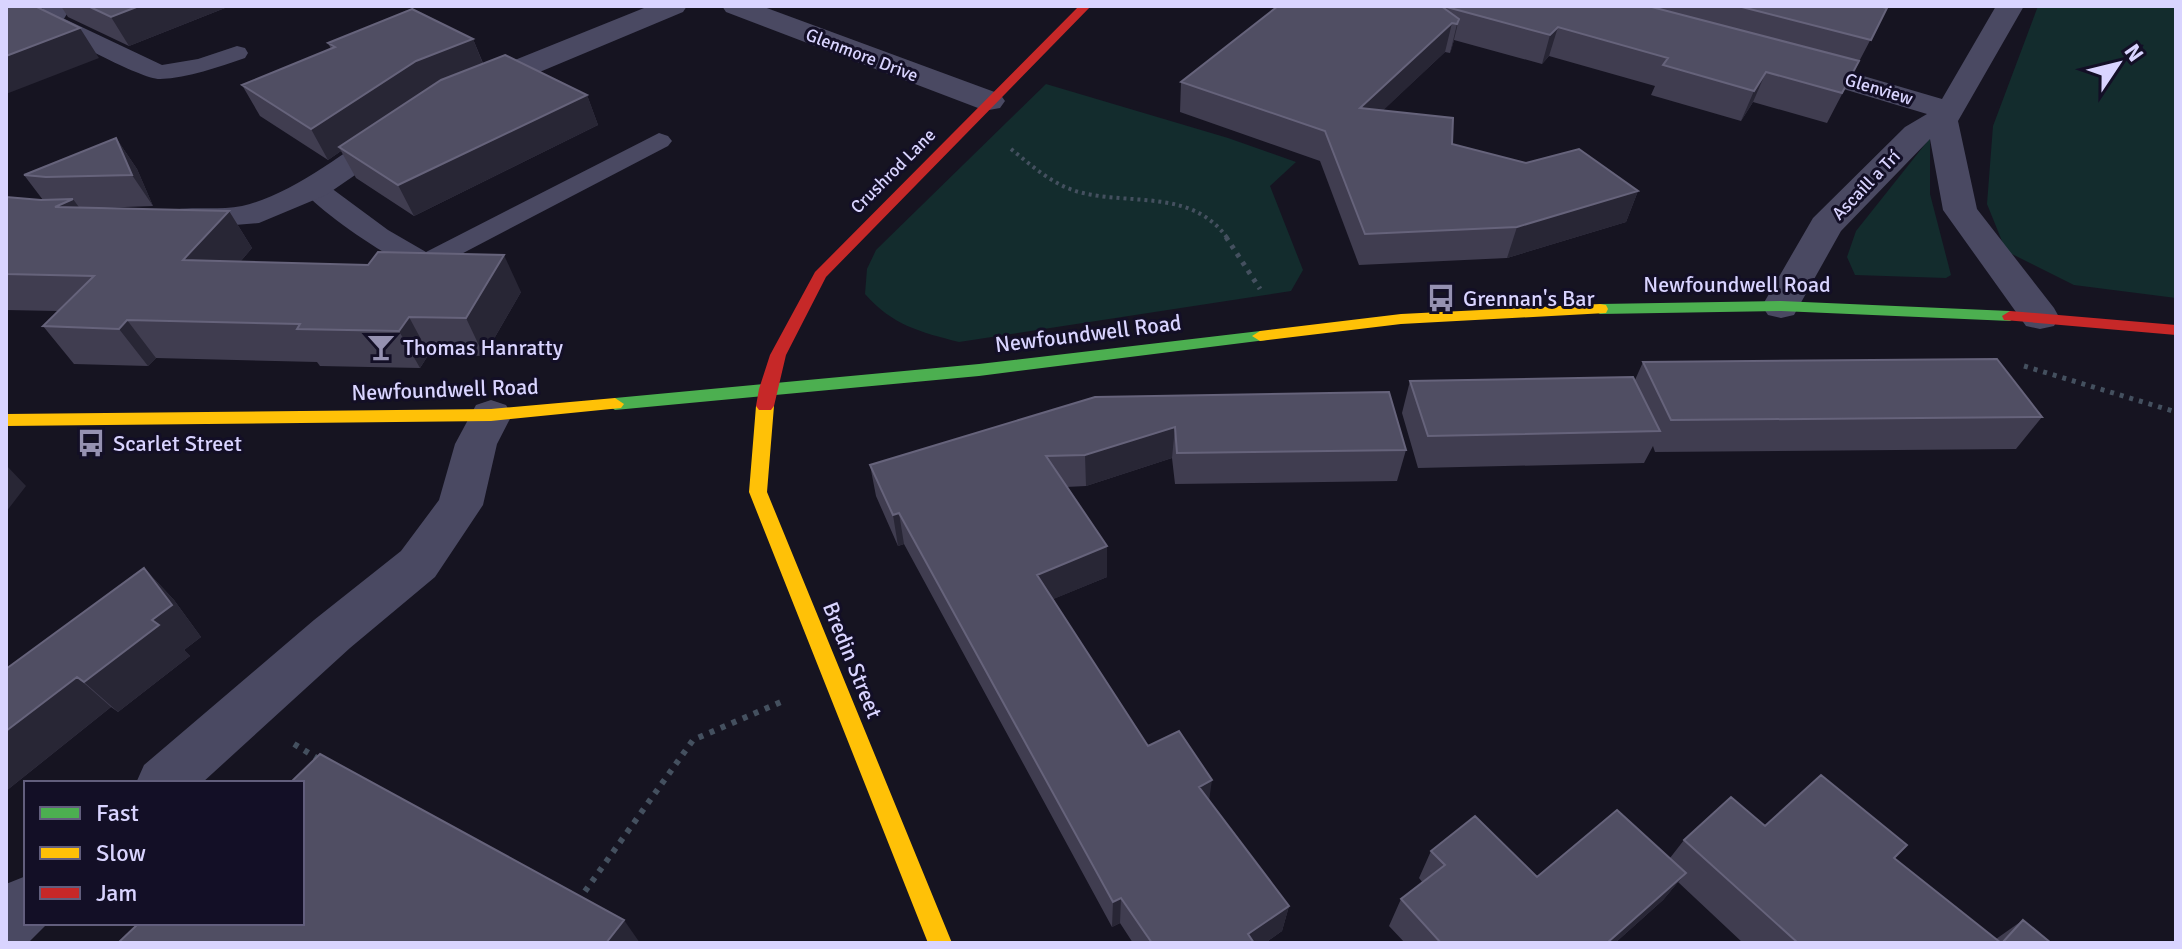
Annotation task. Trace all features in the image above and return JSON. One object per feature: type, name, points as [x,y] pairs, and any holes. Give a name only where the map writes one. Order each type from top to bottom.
[{"type":"main road","name":"Crushrod Lane","points":[[766,389],[793,326],[820,275],[1085,6]]},
{"type":"main road","name":"Newfoundwell Road","points":[[6,420],[491,415],[979,370],[1401,319],[1542,312],[1781,306],[2040,317],[2176,330]]},
{"type":"main road","name":"Bredin Street","points":[[766,389],[758,492],[940,943]]},
{"type":"street","points":[[139,220],[247,216],[314,188],[431,109],[673,6]]},
{"type":"street","name":"Glenmore Drive","points":[[736,6],[982,108]]},
{"type":"street","name":"Ascaill a Trí","points":[[1781,306],[1826,226],[1916,134],[1946,115],[2010,6]]},
{"type":"street","name":"Glenview","points":[[1760,56],[1946,115]]},
{"type":"street","points":[[1946,115],[1960,210],[2040,317]]},
{"type":"street","points":[[165,781],[332,634],[418,564],[460,505],[476,444],[491,415]]},
{"type":"street","points":[[6,923],[24,907]]},
{"type":"lane","points":[[54,12],[82,38],[159,72],[202,65],[237,53]]},
{"type":"lane","points":[[314,188],[378,236],[425,264],[659,141]]},
{"type":"path","points":[[982,108],[1046,177],[1078,192],[1164,203],[1192,210],[1210,220],[1252,279],[1298,332]]},
{"type":"path","points":[[2011,362],[2176,412]]},
{"type":"path","points":[[573,908],[693,740],[835,679]]},
{"type":"path","points":[[241,714],[334,768]]},
{"type":"green space","points":[[2038,6],[2176,6],[2176,298],[2074,285],[2006,251],[1987,204],[1993,126]]},
{"type":"green space","points":[[1046,84],[1228,138],[1296,162],[1270,186],[1303,270],[1291,291],[959,342],[908,326],[875,305],[865,294],[867,269],[876,250]]},
{"type":"green space","points":[[1930,138],[1930,194],[1951,275],[1946,278],[1855,275],[1847,257],[1856,231]]},
{"type":"building","points":[[6,6],[35,6],[80,28],[6,56]]},
{"type":"building","points":[[88,6],[139,6],[111,17]]},
{"type":"building","points":[[1278,6],[1441,6],[1459,19],[1457,24],[1452,23],[1360,108],[1453,118],[1452,144],[1526,163],[1579,149],[1638,191],[1517,227],[1365,234],[1325,131],[1181,82]]},
{"type":"building","points":[[1443,6],[1648,6],[1859,61],[1842,93],[1766,72],[1754,91],[1663,65],[1668,58],[1558,27],[1550,35]]},
{"type":"building","points":[[1738,6],[1878,6],[1887,8],[1871,40]]},
{"type":"building","points":[[412,9],[473,39],[416,61],[311,129],[242,85],[335,47],[328,43]]},
{"type":"building","points":[[505,55],[587,95],[398,185],[339,147],[441,80]]},
{"type":"building","points":[[116,138],[132,175],[24,175]]},
{"type":"building","points":[[6,197],[73,199],[55,207],[229,211],[183,260],[368,265],[378,252],[504,255],[466,318],[409,317],[399,331],[297,329],[300,324],[127,320],[119,329],[43,326],[94,276],[6,274]]},
{"type":"building","points":[[1997,359],[2042,417],[1671,420],[1643,362]]},
{"type":"building","points":[[1633,377],[1660,431],[1428,436],[1410,381]]},
{"type":"building","points":[[1389,392],[1406,450],[1177,453],[1175,427],[1085,455],[1046,456],[1107,546],[1037,575],[1148,746],[1179,731],[1212,780],[1199,787],[1289,906],[1248,934],[1254,943],[1152,943],[1121,898],[1113,902],[899,513],[893,515],[870,465],[1095,397]]},
{"type":"building","points":[[144,568],[172,605],[152,620],[159,625],[84,682],[77,677],[6,731],[6,669]]},
{"type":"building","points":[[320,754],[624,920],[606,943],[118,943],[137,925],[304,925],[304,781],[292,781]]},
{"type":"building","points":[[1821,775],[1907,845],[1894,858],[2001,943],[1798,943],[1684,840],[1731,797],[1765,826]]},
{"type":"building","points":[[1617,810],[1686,873],[1607,943],[1441,943],[1401,899],[1445,865],[1431,851],[1475,816],[1537,877]]},
{"type":"building","points":[[2023,920],[2051,943],[2002,943]]},
{"type":"traffic: fast","points":[[1600,309],[1781,306],[2010,316]]},
{"type":"traffic: fast","points":[[615,404],[979,370],[1260,336]]},
{"type":"traffic: slow","points":[[1260,336],[1401,319],[1600,309]]},
{"type":"traffic: slow","points":[[6,420],[491,415],[615,404]]},
{"type":"traffic: slow","points":[[765,406],[758,492],[940,943]]},
{"type":"traffic: jam","points":[[765,406],[778,355],[820,275],[1085,6]]},
{"type":"traffic: jam","points":[[2010,316],[2176,330]]},
{"type":"place","name":"Grennan's Bar","points":[[1441,298]]},
{"type":"place","name":"Thomas Hanratty","points":[[381,347]]},
{"type":"place","name":"Scarlet Street","points":[[91,443]]}]
